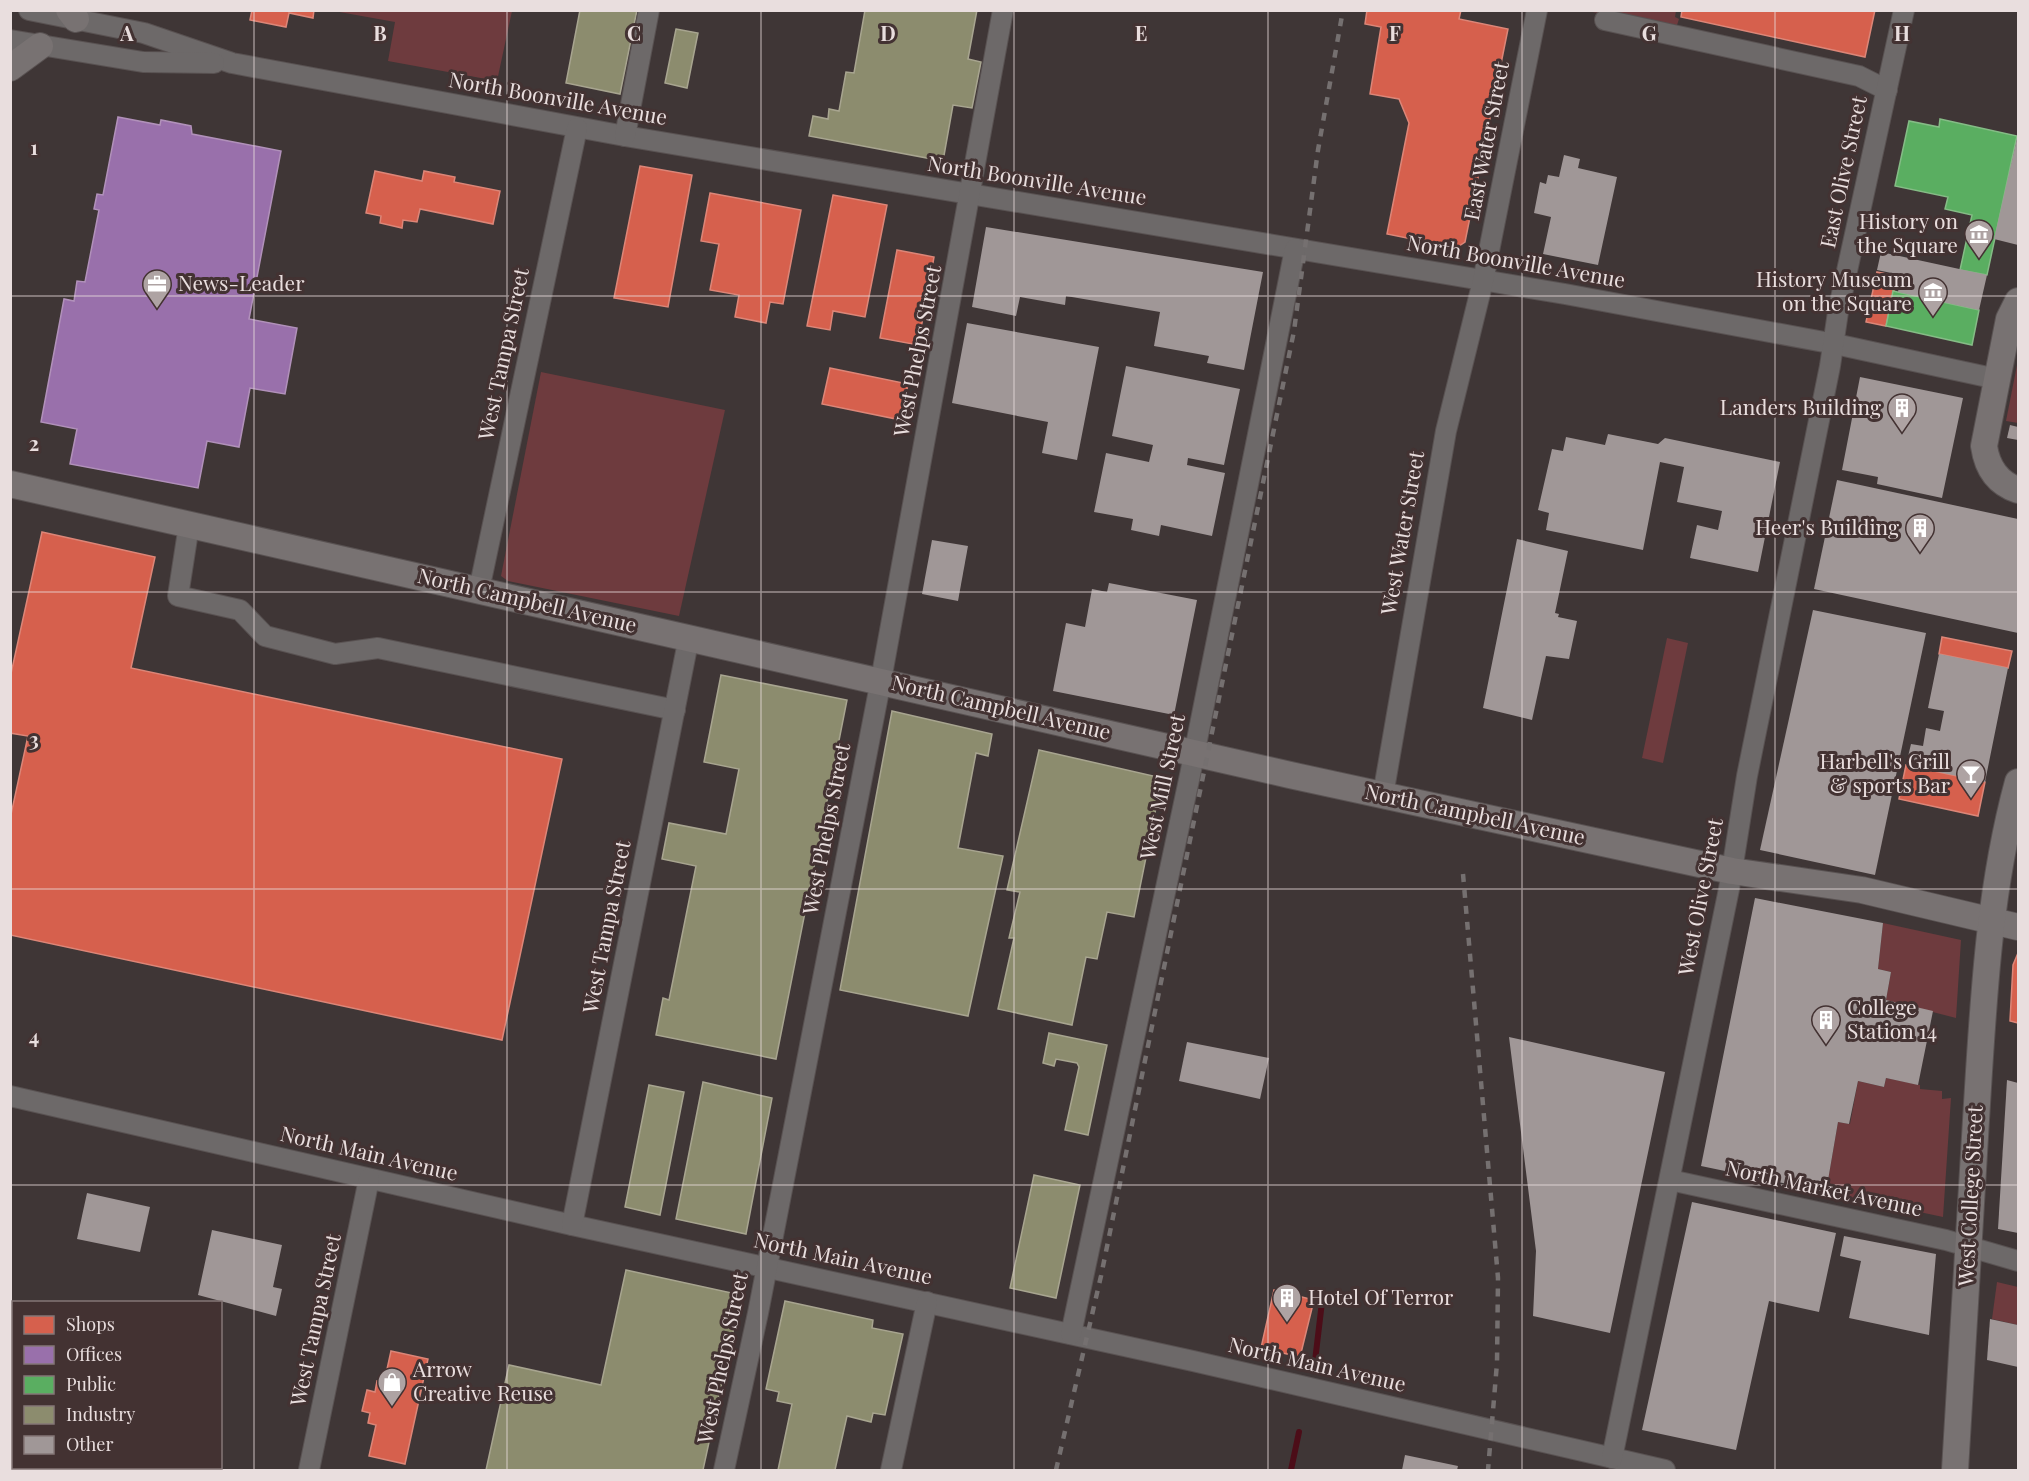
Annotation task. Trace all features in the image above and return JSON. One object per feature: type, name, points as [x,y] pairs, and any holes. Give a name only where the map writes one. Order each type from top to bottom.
[{"type":"main road","points":[[10,68],[40,46]]},
{"type":"main road","points":[[2019,301],[2009,319],[1985,437],[1986,454],[1996,476],[2007,485],[2019,490]]},
{"type":"main road","name":"North Campbell Avenue","points":[[10,484],[881,680],[1194,754],[1732,871],[1862,890],[2019,927]]},
{"type":"main road","name":"West College Street","points":[[1955,1470],[1981,1045],[2004,833],[2019,782]]},
{"type":"street","name":"North Boonville Avenue","points":[[29,10],[107,18],[232,63],[577,128],[1483,280],[1834,344],[1997,379]]},
{"type":"street","points":[[625,136],[649,10]]},
{"type":"street","name":"West Phelps Street","points":[[724,1470],[881,680],[972,195],[1003,10]]},
{"type":"street","name":"East Water Street","points":[[1483,280],[1537,10]]},
{"type":"street","name":"East Olive Street","points":[[1834,344],[1838,312],[1904,10]]},
{"type":"street","points":[[1605,20],[1859,76],[1887,90]]},
{"type":"street","name":"North Boonville Avenue","points":[[10,40],[142,62],[232,63]]},
{"type":"street","name":"West Tampa Street","points":[[480,590],[577,128]]},
{"type":"street","name":"West Mill Street","points":[[1071,1334],[1194,754],[1295,249]]},
{"type":"street","name":"West Water Street","points":[[1383,795],[1446,431],[1483,280]]},
{"type":"street","name":"West Olive Street","points":[[1611,1458],[1732,871],[1747,776],[1834,344]]},
{"type":"street","points":[[189,525],[178,596],[240,610],[265,636],[335,654],[378,648],[675,710]]},
{"type":"street","name":"West Tampa Street","points":[[572,1225],[688,637]]},
{"type":"street","name":"North Main Avenue","points":[[10,1096],[572,1225],[1071,1334],[1665,1470]]},
{"type":"street","name":"West Tampa Street","points":[[309,1470],[369,1179]]},
{"type":"street","name":"North Market Avenue","points":[[1670,1180],[1946,1240],[2019,1261]]},
{"type":"street","points":[[891,1470],[927,1302]]},
{"type":"shaded area","points":[[512,10],[497,81],[388,61],[395,22],[334,11]]},
{"type":"shaded area","points":[[1586,11],[1676,11],[1675,17],[1679,19],[1677,25]]},
{"type":"shaded area","points":[[2018,360],[2018,423],[2006,421]]},
{"type":"shaded area","points":[[541,372],[725,410],[679,616],[508,581],[501,576]]},
{"type":"shaded area","points":[[1667,638],[1688,643],[1663,763],[1642,758]]},
{"type":"shaded area","points":[[1883,923],[1961,940],[1956,1018],[1886,1000],[1891,972],[1878,969]]},
{"type":"shaded area","points":[[1886,1078],[1920,1085],[1920,1089],[1942,1091],[1942,1099],[1951,1098],[1943,1217],[1826,1192],[1838,1122],[1850,1124],[1858,1081],[1884,1087]]},
{"type":"shaded area","points":[[1997,1282],[2018,1287],[2018,1325],[1992,1319]]},
{"type":"building: Shops","points":[[252,10],[314,10],[313,18],[289,13],[286,27],[250,20]]},
{"type":"building: Shops","points":[[1367,10],[1461,10],[1459,19],[1508,29],[1465,242],[1456,248],[1387,234],[1409,123],[1399,99],[1370,94],[1381,27],[1365,24]]},
{"type":"building: Shops","points":[[1682,10],[1875,10],[1865,57],[1681,17]]},
{"type":"building: Shops","points":[[640,166],[692,175],[668,307],[614,298]]},
{"type":"building: Shops","points":[[375,171],[422,181],[424,171],[455,177],[454,182],[500,191],[493,224],[420,209],[417,222],[403,220],[402,228],[380,223],[381,216],[366,213]]},
{"type":"building: Shops","points":[[710,193],[801,210],[783,304],[770,302],[766,323],[735,317],[739,295],[710,290],[719,244],[701,241]]},
{"type":"building: Shops","points":[[833,195],[887,205],[865,317],[833,311],[830,330],[807,326]]},
{"type":"building: Shops","points":[[897,250],[934,257],[918,345],[880,338]]},
{"type":"building: Shops","points":[[1877,272],[1897,276],[1886,326],[1866,322]]},
{"type":"building: Shops","points":[[830,368],[908,384],[901,420],[822,404]]},
{"type":"building: Shops","points":[[42,532],[155,557],[131,668],[562,759],[502,1040],[10,935],[10,819],[28,736],[10,733],[10,678]]},
{"type":"building: Shops","points":[[1942,637],[2012,651],[2008,668],[1939,654]]},
{"type":"building: Shops","points":[[1906,765],[1985,782],[1978,816],[1899,799]]},
{"type":"building: Shops","points":[[2018,953],[2018,1023],[2010,1021],[2013,965]]},
{"type":"building: Shops","name":"Hotel Of Terror","points":[[1274,1290],[1314,1300],[1300,1357],[1261,1348]]},
{"type":"building: Shops","points":[[391,1351],[428,1359],[405,1464],[369,1456],[376,1425],[368,1423],[370,1413],[362,1411],[367,1390],[375,1392],[377,1381],[384,1383]]},
{"type":"building: Offices","name":"News-Leader","points":[[118,117],[160,125],[161,120],[191,126],[192,134],[281,151],[249,319],[297,328],[285,394],[250,388],[239,447],[207,441],[198,488],[70,464],[77,429],[41,422],[64,299],[74,301],[77,281],[85,282],[99,210],[94,209],[97,194],[103,195]]},
{"type":"building: Public","points":[[1940,119],[2017,136],[1987,275],[1960,270],[1972,215],[1945,209],[1948,197],[1895,186],[1909,121],[1939,127]]},
{"type":"building: Public","name":"History Museum on the Square","points":[[1893,291],[1979,310],[1972,345],[1886,326]]},
{"type":"building: Industry","points":[[580,10],[637,10],[620,94],[566,83]]},
{"type":"building: Industry","points":[[865,10],[977,10],[968,59],[981,62],[972,108],[953,105],[943,161],[809,136],[813,116],[828,119],[829,109],[839,111],[846,72],[854,73]]},
{"type":"building: Industry","points":[[676,29],[698,33],[687,88],[665,83]]},
{"type":"building: Industry","points":[[721,675],[847,700],[776,1059],[656,1035],[663,998],[669,1000],[696,866],[662,859],[669,823],[726,834],[739,769],[704,762]]},
{"type":"building: Industry","points":[[892,711],[992,734],[988,756],[976,753],[958,848],[1003,856],[968,1016],[840,990]]},
{"type":"building: Industry","points":[[1039,750],[1162,778],[1134,917],[1107,912],[1097,959],[1086,957],[1072,1025],[998,1009],[1014,938],[1009,938],[1020,892],[1007,890]]},
{"type":"building: Industry","points":[[1049,1033],[1107,1045],[1088,1135],[1065,1130],[1079,1067],[1077,1063],[1056,1059],[1054,1066],[1043,1063]]},
{"type":"building: Industry","points":[[703,1082],[772,1098],[746,1234],[676,1219]]},
{"type":"building: Industry","points":[[649,1085],[684,1092],[660,1215],[625,1207]]},
{"type":"building: Industry","points":[[1034,1175],[1080,1185],[1056,1298],[1010,1288]]},
{"type":"building: Industry","points":[[626,1270],[741,1295],[703,1470],[486,1470],[509,1365],[601,1385]]},
{"type":"building: Industry","points":[[785,1301],[873,1320],[872,1328],[903,1334],[885,1415],[873,1413],[871,1422],[847,1416],[835,1470],[778,1470],[792,1404],[777,1401],[779,1392],[766,1389]]},
{"type":"building: Other","points":[[2018,134],[2018,245],[1994,239]]},
{"type":"building: Other","points":[[1564,155],[1580,159],[1578,168],[1617,177],[1598,265],[1543,254],[1551,217],[1534,213],[1540,182],[1546,184],[1548,175],[1559,177]]},
{"type":"building: Other","points":[[986,227],[1263,272],[1244,370],[1207,363],[1209,356],[1154,346],[1160,312],[1066,296],[1065,305],[1020,297],[1016,316],[972,307]]},
{"type":"building: Other","points":[[1881,252],[1987,275],[1979,310],[1898,292],[1901,275],[1877,270]]},
{"type":"building: Other","points":[[967,323],[1099,347],[1077,460],[1042,453],[1048,422],[952,403]]},
{"type":"building: Other","points":[[1126,366],[1240,389],[1224,465],[1188,458],[1187,465],[1225,473],[1212,536],[1161,525],[1159,536],[1131,530],[1133,519],[1094,512],[1106,453],[1149,462],[1153,445],[1112,436]]},
{"type":"building: Other","name":"Landers Building","points":[[1860,377],[1963,398],[1942,498],[1877,484],[1878,477],[1842,470]]},
{"type":"building: Other","points":[[2010,425],[2018,427],[2018,440],[2007,438]]},
{"type":"building: Other","points":[[1608,434],[1658,444],[1665,438],[1780,462],[1758,572],[1690,558],[1697,525],[1718,530],[1722,511],[1677,502],[1684,467],[1660,462],[1643,550],[1546,530],[1549,513],[1538,510],[1552,449],[1563,451],[1566,437],[1605,445]]},
{"type":"building: Other","name":"Heer's Building","points":[[1837,480],[2018,519],[2018,633],[1814,589]]},
{"type":"building: Other","points":[[1517,539],[1568,551],[1555,613],[1559,614],[1558,617],[1577,621],[1569,659],[1546,656],[1532,720],[1483,708]]},
{"type":"building: Other","points":[[932,540],[968,546],[958,601],[922,594]]},
{"type":"building: Other","points":[[1109,583],[1197,600],[1174,715],[1053,691],[1066,623],[1085,627],[1092,589],[1107,592]]},
{"type":"building: Other","points":[[1813,610],[1926,633],[1875,875],[1760,850]]},
{"type":"building: Other","points":[[1939,654],[2008,668],[1985,782],[1906,765],[1911,744],[1923,746],[1926,728],[1940,731],[1944,711],[1928,708]]},
{"type":"building: Other","name":"College Station 14","points":[[1755,898],[1883,923],[1878,969],[1891,972],[1886,1000],[1933,1011],[1918,1085],[1886,1078],[1884,1087],[1858,1081],[1849,1124],[1838,1122],[1826,1192],[1701,1166]]},
{"type":"building: Other","points":[[1509,1037],[1665,1072],[1610,1333],[1533,1316],[1536,1251]]},
{"type":"building: Other","points":[[1187,1042],[1269,1058],[1260,1099],[1179,1081]]},
{"type":"building: Other","points":[[2007,1080],[2018,1083],[2018,1233],[1998,1229]]},
{"type":"building: Other","points":[[87,1193],[150,1207],[140,1252],[77,1239]]},
{"type":"building: Other","points":[[1692,1202],[1836,1233],[1819,1312],[1769,1301],[1736,1450],[1642,1430]]},
{"type":"building: Other","points":[[212,1230],[282,1245],[273,1287],[282,1289],[276,1316],[198,1295]]},
{"type":"building: Other","points":[[1844,1236],[1936,1254],[1929,1335],[1849,1318],[1861,1261],[1840,1256]]},
{"type":"building: Other","points":[[1990,1319],[2018,1325],[2018,1367],[1987,1360]]},
{"type":"building: Other","points":[[1405,1455],[1458,1466],[1457,1470],[1402,1470]]},
{"type":"building: Other","points":[[12,1468],[82,1469],[81,1470],[11,1470]]},
{"type":"waterway","points":[[1315,1361],[1322,1302]]},
{"type":"waterway","points":[[1291,1470],[1299,1432]]},
{"type":"railway","points":[[1056,1470],[1101,1276],[1294,331],[1318,150],[1343,10]]},
{"type":"railway","points":[[1463,874],[1498,1278],[1497,1363],[1488,1470]]},
{"type":"place","name":"History on the Square","points":[[1979,260]]},
{"type":"place","name":"News-Leader","points":[[157,310]]},
{"type":"place","name":"History Museum on the Square","points":[[1933,318]]},
{"type":"place","name":"Landers Building","points":[[1902,434]]},
{"type":"place","name":"Heer's Building","points":[[1920,554]]},
{"type":"place","name":"Harbell's Grill & sports Bar","points":[[1971,800]]},
{"type":"place","name":"College Station 14","points":[[1826,1046]]},
{"type":"place","name":"Hotel Of Terror","points":[[1287,1324]]},
{"type":"place","name":"Arrow Creative Reuse","points":[[392,1408]]}]
